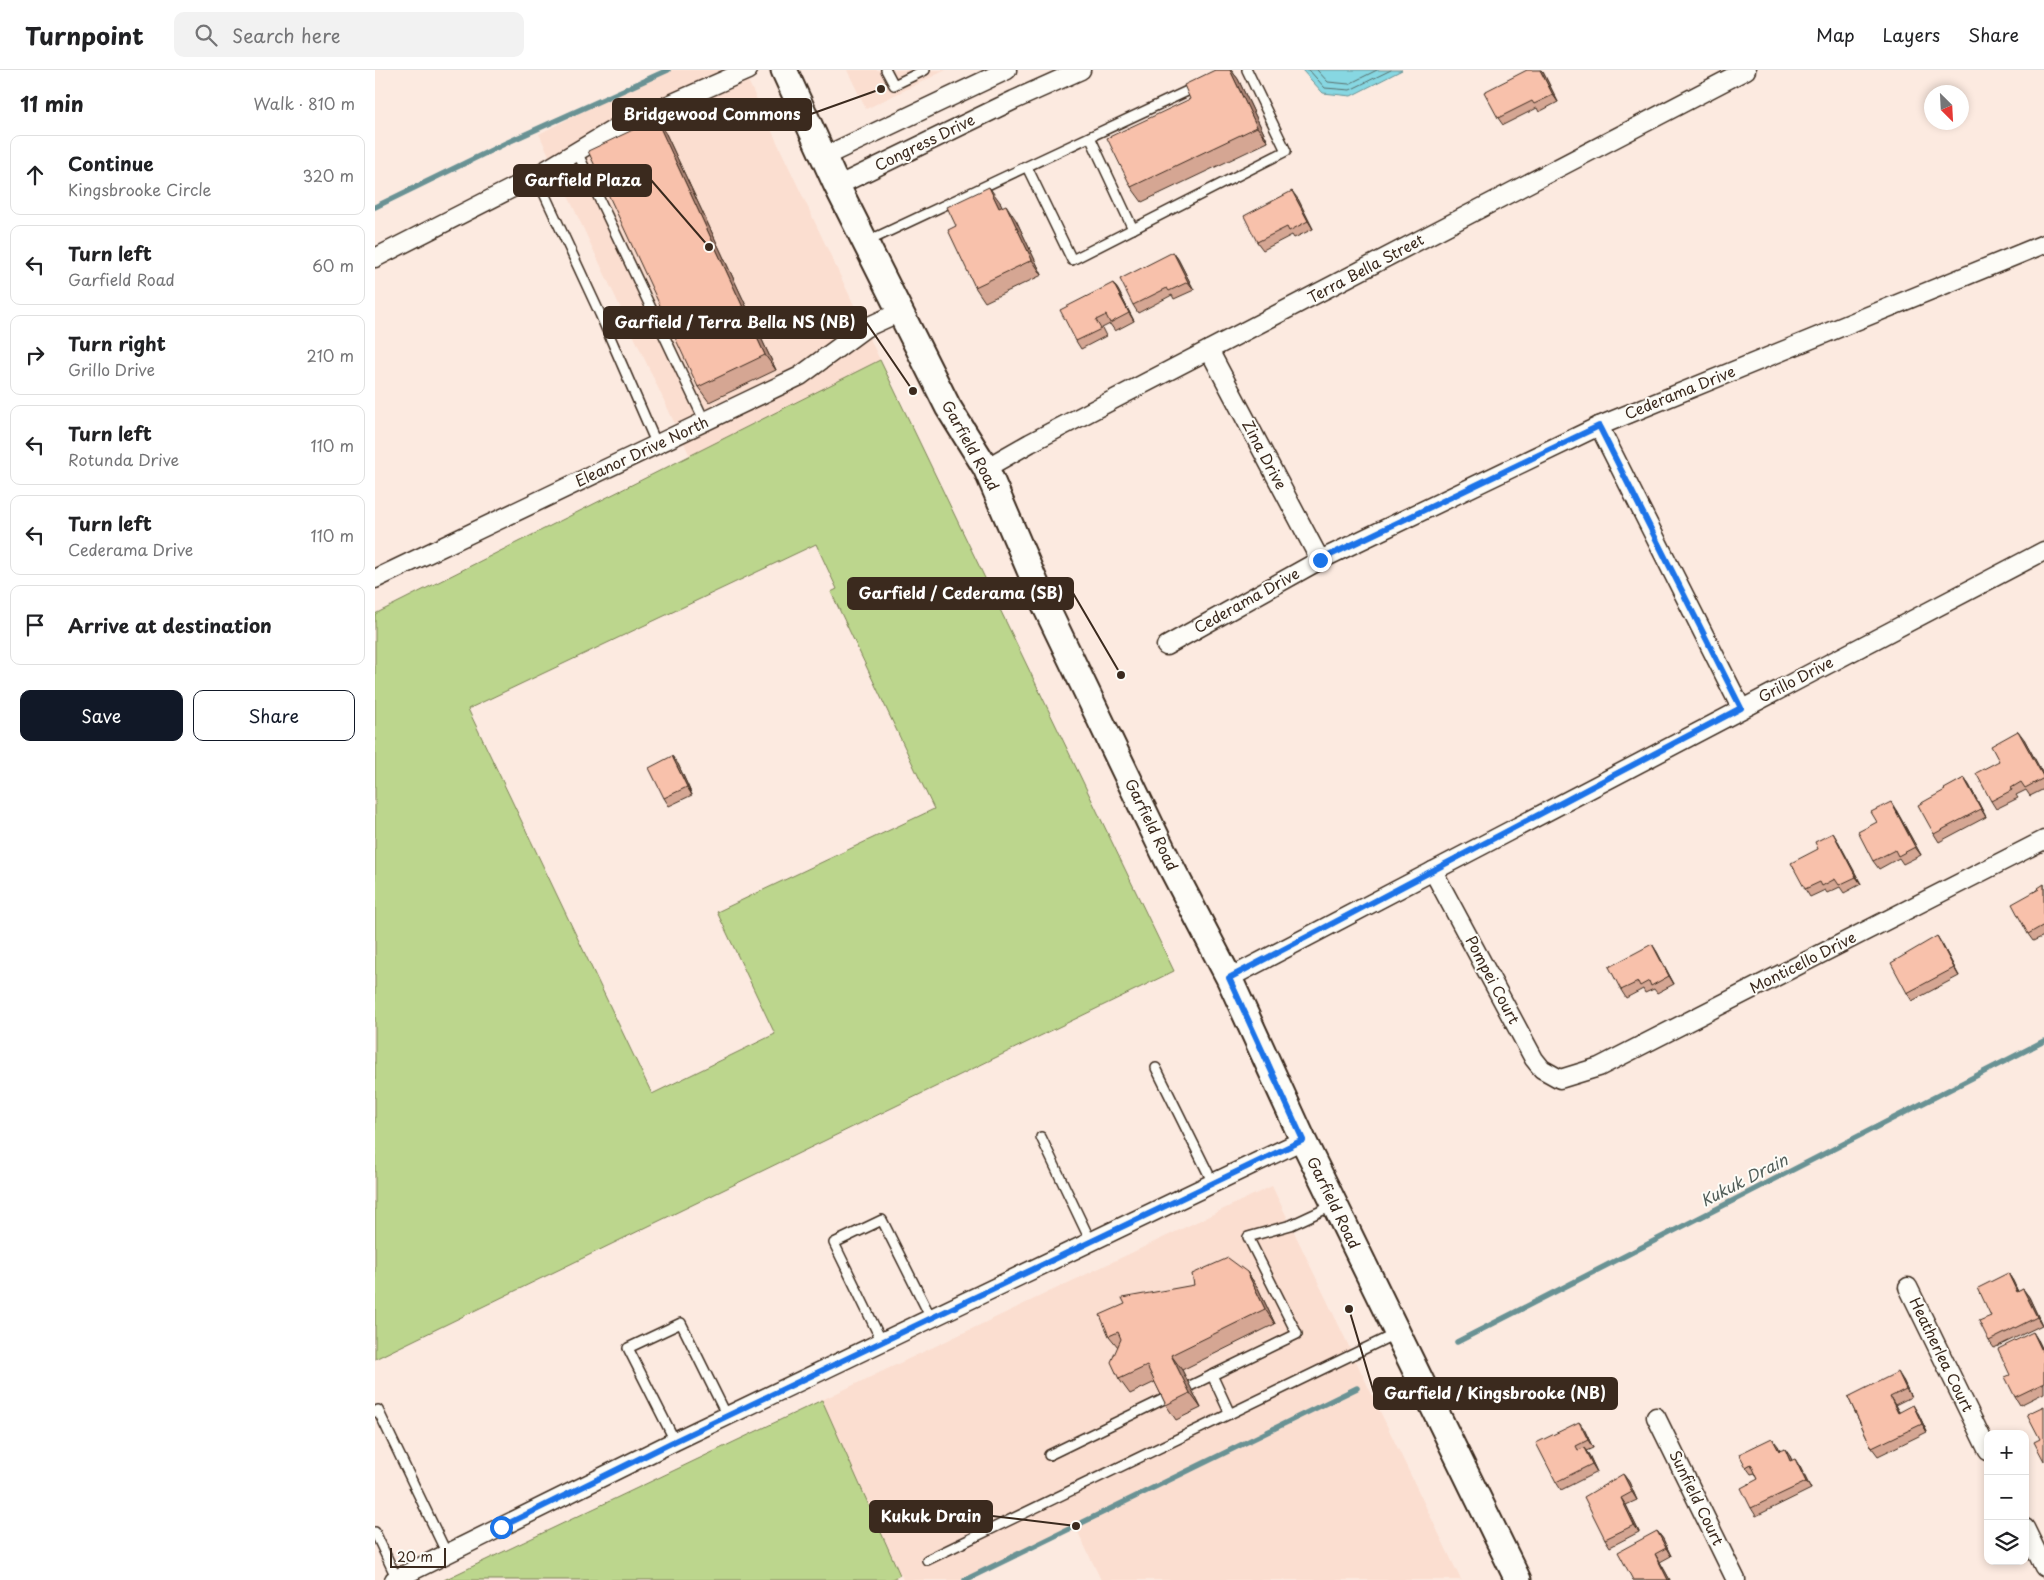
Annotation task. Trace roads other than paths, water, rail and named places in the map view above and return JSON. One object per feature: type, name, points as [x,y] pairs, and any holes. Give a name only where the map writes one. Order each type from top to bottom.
[{"type":"main road","name":"Garfield Road","points":[[783,70],[837,186],[948,407],[986,468],[1044,603],[1168,861],[1229,978],[1303,1140],[1518,1580]]},
{"type":"street","points":[[375,258],[536,176],[616,128],[748,70]]},
{"type":"street","name":"Congress Drive","points":[[837,186],[1014,100],[1081,70]]},
{"type":"street","name":"Terra Bella Street","points":[[986,468],[1030,443],[1746,70]]},
{"type":"street","name":"Congress Drive","points":[[823,157],[1004,72],[1014,100]]},
{"type":"street","name":"Cederama Drive","points":[[1166,646],[1320,560],[1599,426],[2044,244]]},
{"type":"street","name":"Eleanor Drive North","points":[[375,579],[801,376],[865,328],[900,312]]},
{"type":"street","name":"Zina Drive","points":[[1209,350],[1320,560]]},
{"type":"street","points":[[1599,426],[1741,708]]},
{"type":"street","name":"Grillo Drive","points":[[1229,978],[2044,550]]},
{"type":"street","name":"Monticello Drive","points":[[1560,1079],[1599,1068],[2044,840]]},
{"type":"street","name":"Pompei Court","points":[[1433,871],[1535,1059],[1542,1069],[1560,1079]]},
{"type":"street","points":[[396,1579],[675,1441],[1303,1140]]},
{"type":"street","name":"Heatherlea Court","points":[[1908,1287],[1984,1443]]},
{"type":"street","name":"Sunfield Court","points":[[1656,1417],[1736,1580]]},
{"type":"street","points":[[2029,1536],[2044,1567]]},
{"type":"lane","points":[[886,70],[894,85],[925,70]]},
{"type":"lane","points":[[1027,167],[1072,260],[1286,151],[1247,70]]},
{"type":"lane","points":[[865,242],[1205,82]]},
{"type":"lane","points":[[1090,137],[1133,229]]},
{"type":"lane","points":[[577,152],[705,422]]},
{"type":"lane","points":[[536,176],[600,314],[657,445]]},
{"type":"lane","points":[[1155,1068],[1213,1183]]},
{"type":"lane","points":[[1041,1137],[1091,1242]]},
{"type":"lane","points":[[1190,1386],[1297,1334],[1248,1237],[1291,1225],[1335,1205]]},
{"type":"lane","points":[[882,1342],[834,1243],[882,1220],[931,1318]]},
{"type":"lane","points":[[675,1441],[628,1348],[681,1323],[727,1416]]},
{"type":"lane","points":[[927,1560],[1397,1334]]},
{"type":"lane","points":[[1212,1375],[1230,1414]]},
{"type":"lane","points":[[1049,1455],[1165,1398]]},
{"type":"lane","points":[[375,1412],[378,1410],[447,1554]]},
{"type":"lane","points":[[375,1532],[396,1579]]},
{"type":"water","points":[[1302,70],[1402,70],[1351,96],[1323,93]]},
{"type":"waterway","points":[[375,207],[506,143],[668,70]]},
{"type":"waterway","name":"Kukuk Drain","points":[[1457,1342],[2044,1041]]},
{"type":"waterway","name":"Kukuk Drain","points":[[965,1580],[1357,1388]]},
{"type":"place","name":"Bridgewood Commons","points":[[881,89]]},
{"type":"place","name":"Garfield Plaza","points":[[709,247]]},
{"type":"place","name":"Garfield / Terra Bella NS (NB)","points":[[913,391]]},
{"type":"place","name":"Garfield / Cederama (SB)","points":[[1121,675]]},
{"type":"place","name":"Garfield / Kingsbrooke (NB)","points":[[1349,1309]]},
{"type":"place","name":"Kukuk Drain","points":[[1076,1526]]}]
